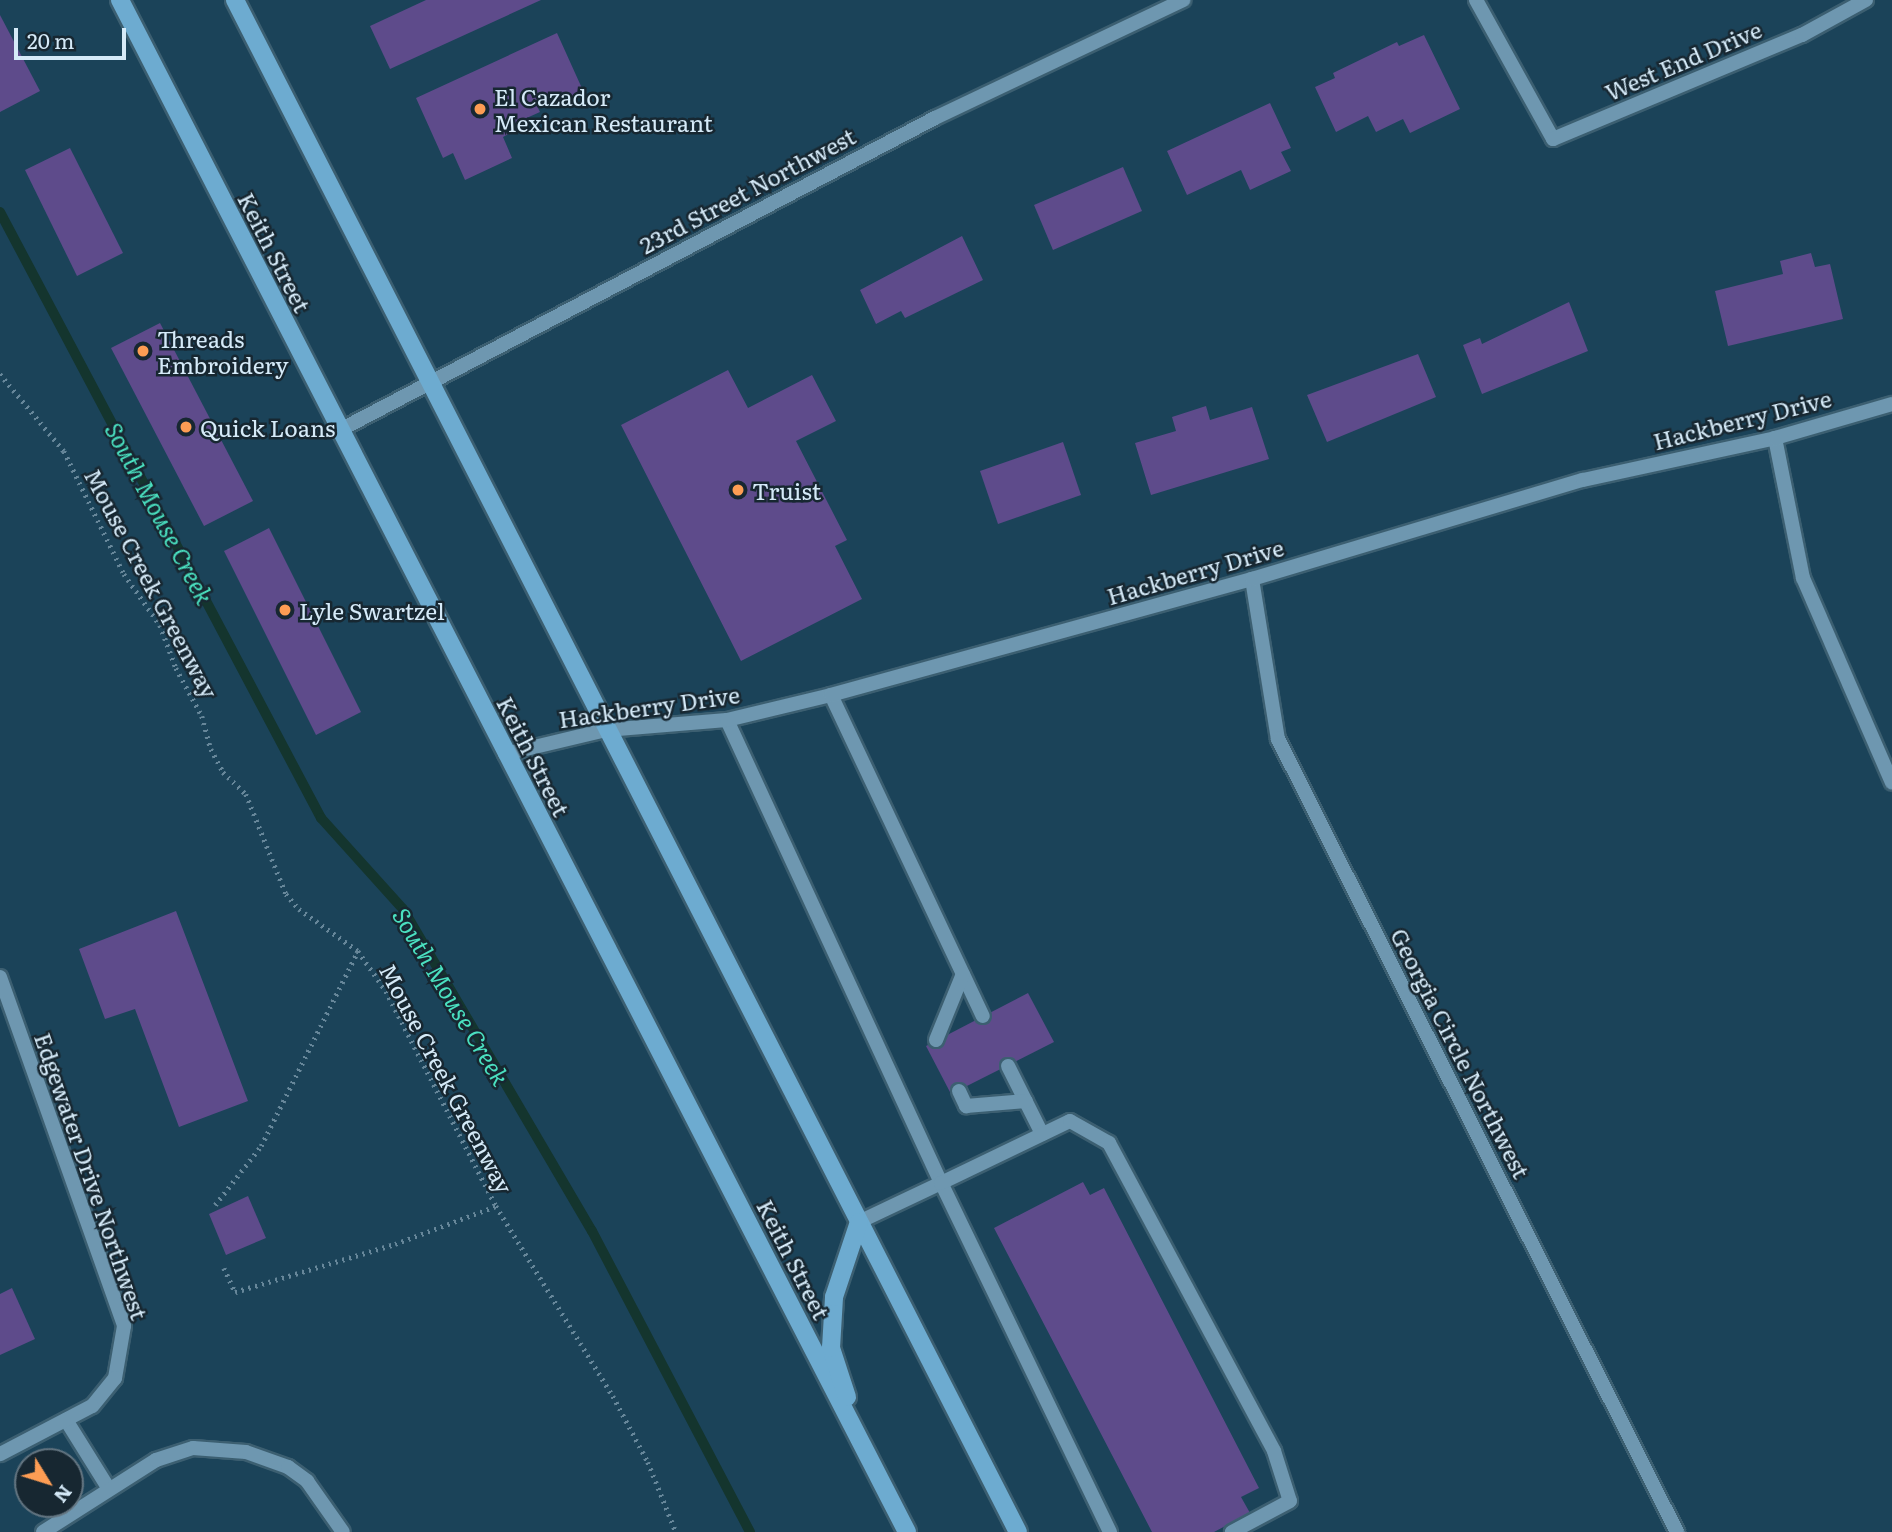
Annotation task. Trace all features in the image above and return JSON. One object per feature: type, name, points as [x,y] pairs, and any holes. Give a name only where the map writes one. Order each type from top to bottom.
[{"type":"main road","name":"Keith Street","points":[[120,0],[338,431],[907,1532]]},
{"type":"main road","points":[[235,0],[428,383],[1018,1532]]},
{"type":"main road","points":[[859,1222],[834,1297],[831,1348],[866,1453]]},
{"type":"street","name":"23rd Street Northwest","points":[[338,431],[935,118],[1182,0]]},
{"type":"street","name":"West End Drive","points":[[1476,0],[1553,139],[1802,35],[1866,0]]},
{"type":"street","name":"Hackberry Drive","points":[[505,754],[606,730],[727,720],[831,695],[1252,579],[1583,480],[1775,438],[1892,404]]},
{"type":"street","points":[[1775,438],[1803,578],[1892,783]]},
{"type":"street","name":"Georgia Circle Northwest","points":[[1252,579],[1278,739],[1676,1532]]},
{"type":"street","points":[[831,695],[983,1016]]},
{"type":"street","points":[[727,720],[941,1183],[1110,1532]]},
{"type":"street","points":[[936,1040],[963,974]]},
{"type":"street","name":"Edgewater Drive Northwest","points":[[0,977],[124,1326],[115,1378],[93,1406],[0,1454]]},
{"type":"street","points":[[1008,1066],[1042,1134]]},
{"type":"street","points":[[959,1091],[966,1106],[1026,1101]]},
{"type":"street","points":[[859,1222],[1070,1121],[1109,1143],[1274,1451],[1290,1501],[1232,1532]]},
{"type":"street","points":[[66,1420],[109,1489]]},
{"type":"street","points":[[43,1532],[109,1489],[174,1452],[193,1448],[246,1452],[269,1457],[307,1480],[343,1532]]},
{"type":"path","name":"Mouse Creek Greenway","points":[[0,374],[64,451],[124,574],[160,625],[176,668],[202,716],[211,749],[223,772],[246,794],[286,894],[299,909],[358,951],[386,991],[496,1206],[591,1357],[648,1462],[676,1532]]},
{"type":"path","points":[[215,1205],[261,1146],[358,951]]},
{"type":"path","points":[[224,1268],[234,1292],[357,1257],[496,1206]]},
{"type":"building","points":[[426,0],[541,0],[390,69],[370,26]]},
{"type":"building","points":[[0,15],[40,91],[0,112]]},
{"type":"building","name":"El Cazador Mexican Restaurant","points":[[557,33],[585,95],[558,107],[553,96],[536,104],[540,112],[511,125],[514,131],[503,137],[512,158],[465,180],[453,153],[443,158],[416,98]]},
{"type":"building","points":[[1424,35],[1460,109],[1410,133],[1403,119],[1376,132],[1368,116],[1336,132],[1315,87],[1335,78],[1333,73],[1397,42],[1399,46]]},
{"type":"building","points":[[1270,103],[1291,148],[1281,152],[1291,171],[1250,190],[1241,170],[1187,195],[1167,151]]},
{"type":"building","points":[[70,148],[123,253],[77,276],[25,170]]},
{"type":"building","points":[[1123,167],[1142,211],[1053,250],[1034,205]]},
{"type":"building","points":[[962,236],[983,280],[905,318],[901,311],[876,324],[860,290]]},
{"type":"building","points":[[1811,253],[1815,267],[1830,264],[1843,319],[1728,346],[1715,291],[1783,274],[1780,261]]},
{"type":"building","points":[[1569,302],[1588,351],[1482,394],[1463,345],[1480,338],[1482,344]]},
{"type":"building","points":[[160,323],[253,501],[204,526],[111,348]]},
{"type":"building","points":[[1418,354],[1436,397],[1327,442],[1307,395]]},
{"type":"building","name":"Truist","points":[[728,370],[748,408],[812,375],[836,421],[796,441],[847,540],[835,546],[862,599],[741,661],[621,425]]},
{"type":"building","points":[[1206,406],[1210,420],[1252,407],[1269,459],[1151,495],[1135,443],[1176,431],[1172,417]]},
{"type":"building","points":[[1063,442],[1081,495],[998,524],[980,471]]},
{"type":"building","points":[[269,528],[361,712],[316,735],[224,551]]},
{"type":"building","points":[[176,911],[248,1101],[179,1127],[135,1009],[105,1019],[79,949]]},
{"type":"building","points":[[1028,993],[1054,1042],[951,1094],[926,1046]]},
{"type":"building","points":[[1083,1182],[1090,1195],[1104,1188],[1259,1488],[1241,1497],[1250,1513],[1214,1532],[1152,1532],[994,1228]]},
{"type":"building","points":[[248,1196],[266,1238],[226,1255],[209,1214]]},
{"type":"building","points":[[12,1288],[35,1339],[0,1355],[0,1294]]},
{"type":"waterway","name":"South Mouse Creek","points":[[0,212],[321,818],[403,909],[592,1231],[750,1532]]},
{"type":"place","name":"El Cazador Mexican Restaurant","points":[[480,109]]},
{"type":"place","name":"Threads Embroidery","points":[[143,351]]},
{"type":"place","name":"Quick Loans","points":[[186,427]]},
{"type":"place","name":"Truist","points":[[738,490]]},
{"type":"place","name":"Lyle Swartzel","points":[[285,610]]}]
